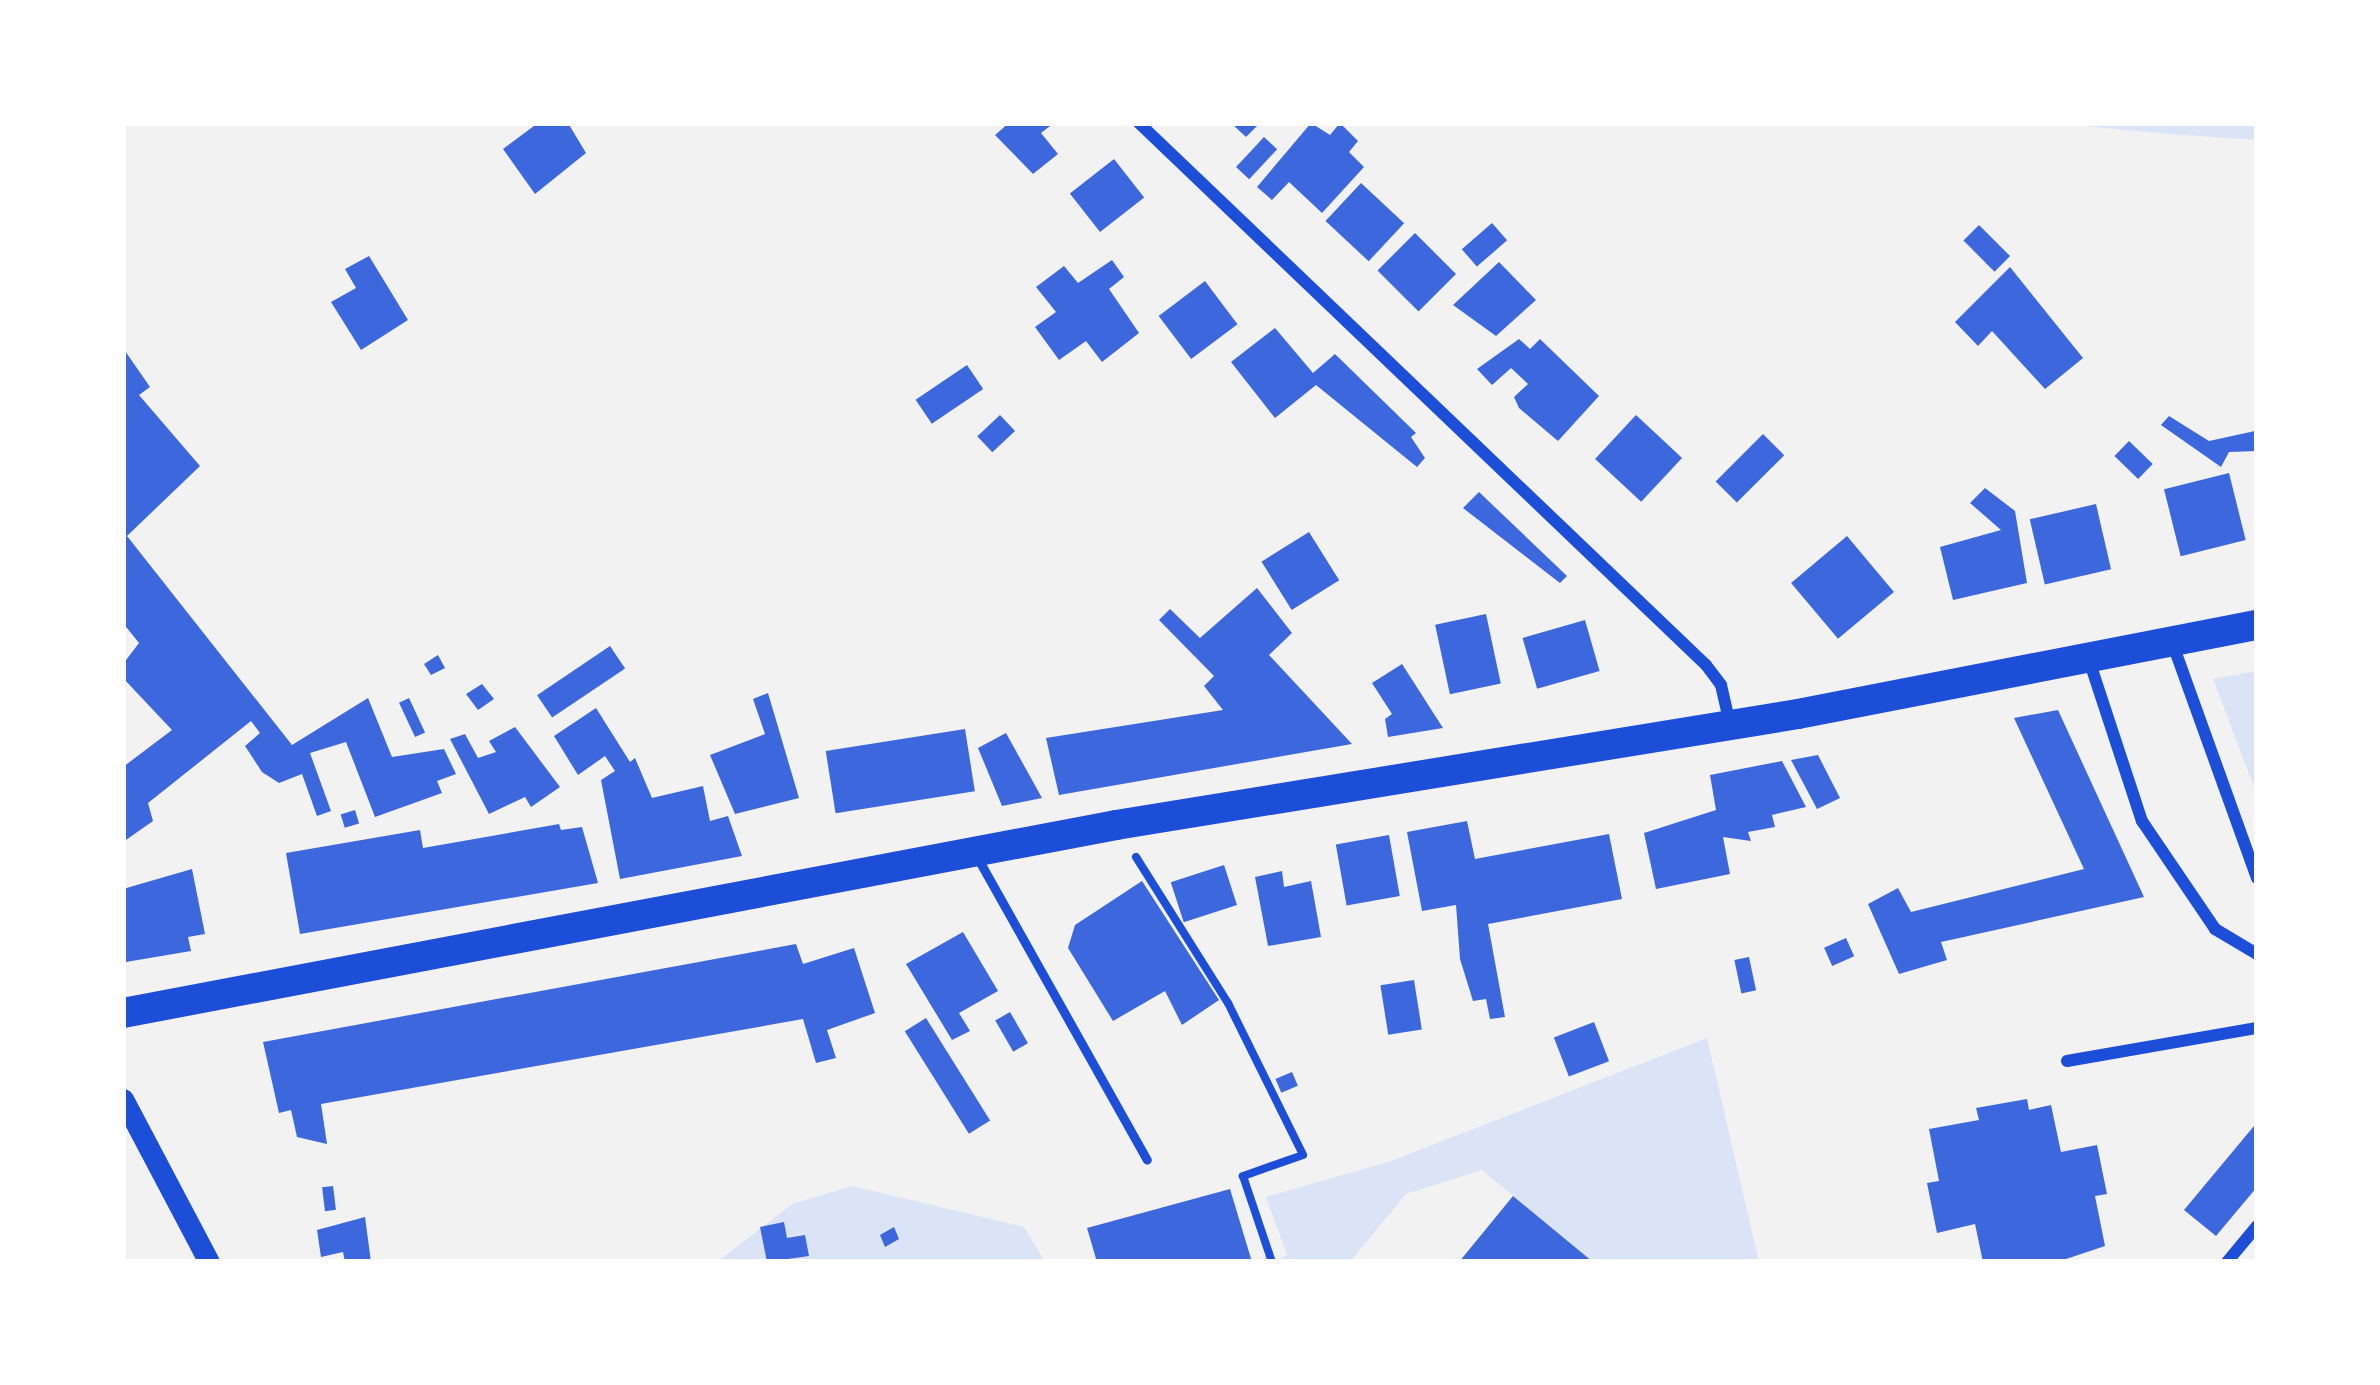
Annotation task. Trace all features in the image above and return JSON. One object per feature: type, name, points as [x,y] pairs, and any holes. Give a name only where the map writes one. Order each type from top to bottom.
[{"type":"main road","points":[[123,1013],[1116,825],[1730,724],[2257,625]]},
{"type":"street","points":[[1139,123],[1706,665],[1721,686],[1730,724]]},
{"type":"street","points":[[2171,640],[2257,878]]},
{"type":"street","points":[[2087,656],[2142,821],[2216,928],[2257,954]]},
{"type":"street","points":[[2067,1061],[2257,1028]]},
{"type":"street","points":[[123,1100],[208,1262]]},
{"type":"street","points":[[2227,1262],[2257,1226]]},
{"type":"lane","points":[[975,852],[1147,1160]]},
{"type":"path","points":[[1116,825],[1228,1003],[1304,1155],[1243,1176],[1272,1262]]},
{"type":"shaded area","points":[[2051,123],[2257,123],[2257,140],[2170,134]]},
{"type":"shaded area","points":[[2257,671],[2257,795],[2213,679]]},
{"type":"shaded area","points":[[1707,1038],[1759,1262],[1593,1262],[1482,1170],[1406,1194],[1350,1262],[1271,1262],[1287,1255],[1266,1197],[1391,1161]]},
{"type":"shaded area","points":[[852,1186],[1024,1227],[1045,1262],[717,1262],[792,1204]]},
{"type":"building","points":[[538,123],[568,123],[586,153],[535,194],[503,149]]},
{"type":"building","points":[[1009,123],[1054,123],[1041,133],[1058,154],[1033,174],[995,135]]},
{"type":"building","points":[[1231,123],[1260,123],[1246,137]]},
{"type":"building","points":[[1311,123],[1330,135],[1340,123],[1358,141],[1349,152],[1364,167],[1322,213],[1289,182],[1272,200],[1257,187]]},
{"type":"building","points":[[1264,137],[1277,149],[1249,179],[1236,167]]},
{"type":"building","points":[[1114,159],[1144,198],[1100,232],[1070,193]]},
{"type":"building","points":[[1361,183],[1404,223],[1369,261],[1326,221]]},
{"type":"building","points":[[1492,223],[1507,240],[1477,267],[1462,249]]},
{"type":"building","points":[[1979,225],[2010,256],[1995,272],[1963,241]]},
{"type":"building","points":[[1415,233],[1456,274],[1419,311],[1378,270]]},
{"type":"building","points":[[369,256],[408,320],[361,350],[331,302],[356,288],[345,269]]},
{"type":"building","points":[[1112,260],[1124,277],[1109,289],[1139,333],[1102,362],[1086,341],[1059,360],[1035,327],[1056,312],[1036,287],[1064,266],[1078,283]]},
{"type":"building","points":[[1499,262],[1536,300],[1496,336],[1453,305]]},
{"type":"building","points":[[2010,267],[2083,358],[2045,389],[1992,331],[1978,346],[1955,322]]},
{"type":"building","points":[[1205,281],[1237,324],[1191,359],[1159,316]]},
{"type":"building","points":[[1275,328],[1313,373],[1335,354],[1416,433],[1411,437],[1425,458],[1417,467],[1316,385],[1275,418],[1231,362]]},
{"type":"building","points":[[1519,339],[1530,349],[1540,339],[1599,396],[1558,441],[1519,408],[1514,397],[1528,384],[1511,368],[1492,385],[1477,369]]},
{"type":"building","points":[[123,348],[150,387],[139,395],[200,466],[127,536],[292,745],[368,698],[392,757],[444,749],[456,774],[437,781],[442,793],[375,817],[346,742],[310,753],[331,811],[317,816],[302,774],[279,783],[262,772],[245,746],[260,733],[251,721],[148,803],[153,821],[123,842],[123,767],[172,730],[123,678],[123,664],[139,643],[123,623]]},
{"type":"building","points":[[967,365],[983,389],[932,424],[916,400]]},
{"type":"building","points":[[1000,415],[1015,431],[992,452],[977,436]]},
{"type":"building","points":[[1636,415],[1682,458],[1641,502],[1595,459]]},
{"type":"building","points":[[2169,416],[2209,441],[2255,431],[2257,451],[2229,452],[2221,467],[2161,425]]},
{"type":"building","points":[[1763,434],[1784,455],[1737,503],[1716,481]]},
{"type":"building","points":[[2129,441],[2153,464],[2138,479],[2114,456]]},
{"type":"building","points":[[2229,473],[2246,540],[2181,556],[2164,489]]},
{"type":"building","points":[[1985,488],[2015,511],[2027,583],[1953,600],[1940,547],[2001,530],[1970,503]]},
{"type":"building","points":[[1479,492],[1567,576],[1560,583],[1463,508]]},
{"type":"building","points":[[2096,504],[2111,569],[2045,585],[2030,519]]},
{"type":"building","points":[[1309,532],[1339,580],[1292,610],[1262,562]]},
{"type":"building","points":[[1847,536],[1894,592],[1838,639],[1791,583]]},
{"type":"building","points":[[1257,588],[1292,633],[1269,655],[1352,744],[1059,795],[1046,738],[1223,710],[1204,686],[1214,676],[1159,620],[1170,609],[1200,638]]},
{"type":"building","points":[[1486,614],[1501,683],[1450,694],[1435,625]]},
{"type":"building","points":[[1585,620],[1600,671],[1537,689],[1523,638]]},
{"type":"building","points":[[610,646],[625,668],[552,718],[537,695]]},
{"type":"building","points":[[438,655],[445,668],[431,675],[424,664]]},
{"type":"building","points":[[1402,664],[1443,728],[1388,737],[1385,719],[1392,714],[1372,683]]},
{"type":"building","points":[[482,684],[494,699],[478,710],[466,694]]},
{"type":"building","points":[[768,693],[799,798],[735,814],[710,755],[765,734],[753,699]]},
{"type":"building","points":[[409,698],[425,732],[415,737],[399,703]]},
{"type":"building","points":[[596,708],[630,762],[635,758],[652,798],[703,786],[710,821],[728,816],[742,856],[620,879],[601,780],[615,771],[605,756],[578,775],[554,736]]},
{"type":"building","points":[[2058,710],[2144,897],[1941,942],[1947,960],[1899,974],[1868,904],[1898,888],[1911,912],[2084,869],[2014,718]]},
{"type":"building","points":[[515,727],[560,787],[531,807],[525,797],[489,814],[450,739],[465,734],[478,758],[496,752],[489,741]]},
{"type":"building","points":[[965,729],[975,791],[836,813],[826,751]]},
{"type":"building","points":[[1006,733],[1042,798],[1002,806],[978,748]]},
{"type":"building","points":[[1818,755],[1840,798],[1817,809],[1791,760]]},
{"type":"building","points":[[1782,761],[1806,807],[1772,815],[1775,827],[1748,832],[1751,841],[1723,837],[1730,874],[1656,889],[1644,833],[1716,810],[1710,775]]},
{"type":"building","points":[[355,810],[359,823],[345,828],[341,814]]},
{"type":"building","points":[[1467,821],[1475,859],[1609,834],[1622,899],[1488,924],[1505,1017],[1490,1019],[1486,999],[1473,1001],[1460,959],[1456,905],[1422,911],[1407,832]]},
{"type":"building","points":[[559,824],[561,830],[582,827],[598,883],[300,934],[286,853],[420,830],[423,848]]},
{"type":"building","points":[[1389,835],[1400,896],[1347,905],[1336,844]]},
{"type":"building","points":[[1224,865],[1237,905],[1184,922],[1171,882]]},
{"type":"building","points":[[192,869],[205,934],[188,937],[191,951],[126,962],[123,889]]},
{"type":"building","points":[[1282,871],[1284,887],[1311,881],[1321,937],[1268,946],[1255,877]]},
{"type":"building","points":[[1142,881],[1219,1000],[1182,1025],[1165,991],[1113,1021],[1068,948],[1075,925]]},
{"type":"building","points":[[963,932],[998,991],[959,1013],[970,1031],[952,1040],[906,964]]},
{"type":"building","points":[[1846,938],[1854,956],[1832,966],[1824,948]]},
{"type":"building","points":[[796,944],[803,964],[854,948],[875,1013],[827,1030],[836,1058],[816,1063],[803,1019],[321,1104],[327,1144],[297,1137],[291,1110],[279,1113],[263,1042]]},
{"type":"building","points":[[1749,957],[1756,990],[1741,993],[1734,960]]},
{"type":"building","points":[[1414,980],[1422,1029],[1388,1035],[1380,985]]},
{"type":"building","points":[[1010,1012],[1028,1043],[1013,1052],[995,1021]]},
{"type":"building","points":[[926,1018],[990,1121],[969,1134],[905,1031]]},
{"type":"building","points":[[1594,1022],[1609,1061],[1569,1077],[1554,1037]]},
{"type":"building","points":[[1292,1072],[1298,1086],[1281,1093],[1275,1079]]},
{"type":"building","points":[[2027,1099],[2029,1110],[2051,1105],[2061,1152],[2097,1145],[2107,1194],[2095,1196],[2105,1246],[2057,1262],[1983,1262],[1975,1224],[1937,1233],[1927,1183],[1939,1181],[1929,1129],[1979,1120],[1976,1108]]},
{"type":"building","points":[[2254,1126],[2257,1187],[2216,1236],[2184,1210]]},
{"type":"building","points":[[333,1186],[336,1210],[325,1211],[322,1187]]},
{"type":"building","points":[[1230,1189],[1252,1262],[1097,1262],[1087,1228]]},
{"type":"building","points":[[1513,1196],[1593,1262],[1459,1262]]},
{"type":"building","points":[[365,1217],[371,1262],[345,1262],[343,1252],[321,1257],[317,1230]]},
{"type":"building","points":[[784,1222],[787,1238],[805,1235],[809,1256],[767,1262],[760,1227]]},
{"type":"building","points":[[894,1227],[899,1239],[885,1247],[880,1235]]}]
